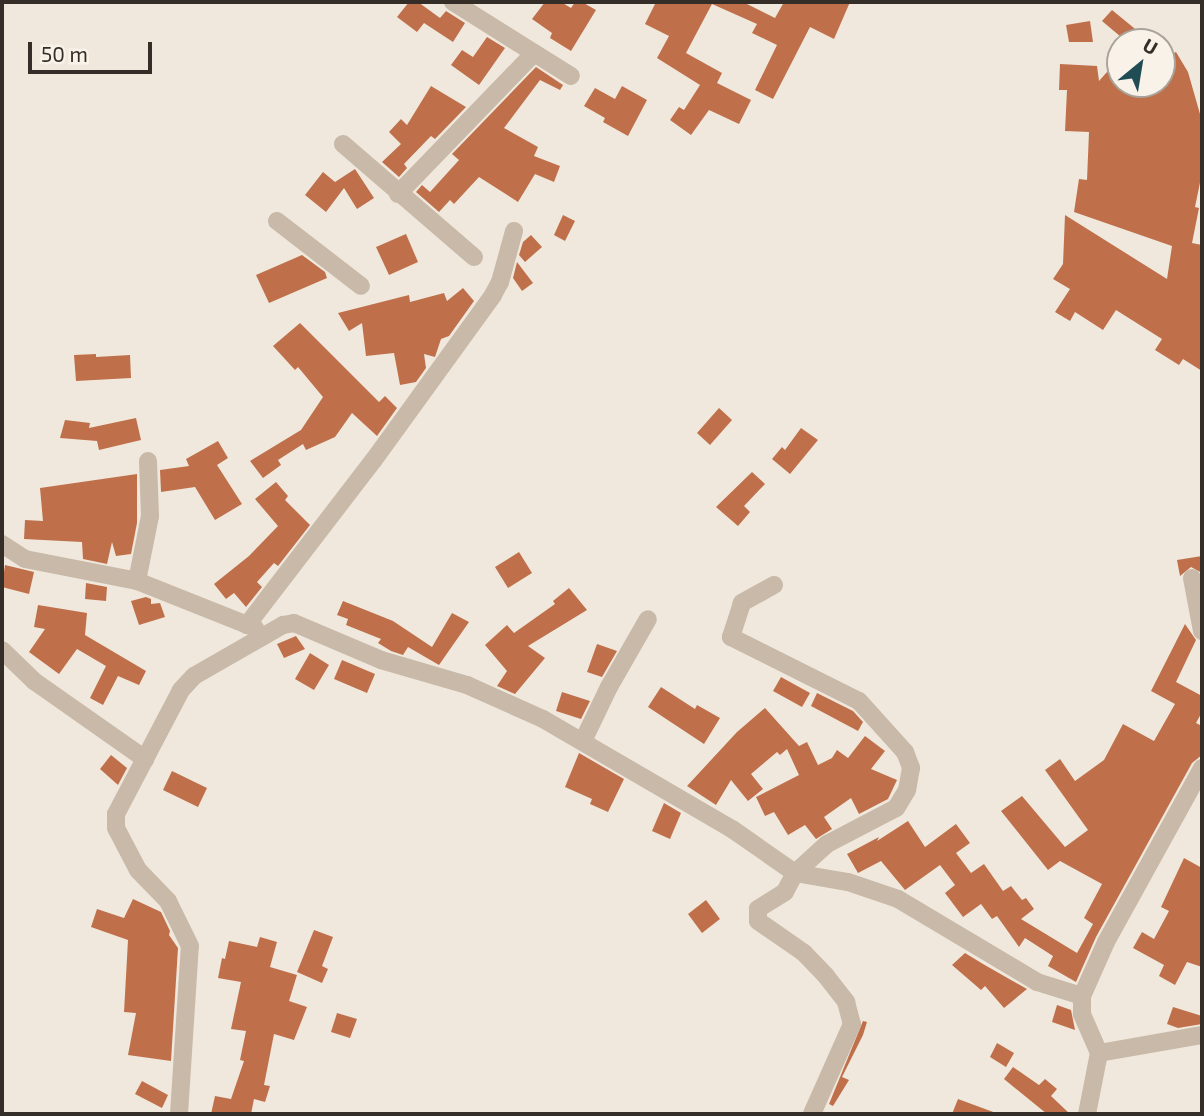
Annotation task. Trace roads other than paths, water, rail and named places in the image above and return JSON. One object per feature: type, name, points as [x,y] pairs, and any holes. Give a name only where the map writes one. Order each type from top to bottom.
[{"type":"street","points":[[453,2],[571,76]]},
{"type":"street","points":[[398,194],[534,53]]},
{"type":"street","points":[[343,144],[474,257]]},
{"type":"street","points":[[277,221],[361,286]]},
{"type":"street","points":[[247,625],[373,461],[493,295],[500,282],[514,231]]},
{"type":"street","points":[[137,581],[150,516],[148,461]]},
{"type":"street","points":[[2,544],[25,559],[137,581],[270,633]]},
{"type":"street","points":[[1192,578],[1202,631]]},
{"type":"street","points":[[774,585],[742,603],[731,637],[859,701],[905,752],[911,768],[907,790],[896,808],[827,845],[795,873],[785,892],[758,909],[758,921],[804,953],[826,976],[846,1002],[852,1024],[812,1114]]},
{"type":"street","points":[[583,741],[609,687],[648,619]]},
{"type":"street","points":[[179,1114],[190,946],[176,913],[138,870],[115,822],[116,814],[181,690],[194,676],[283,625],[295,623],[380,660],[467,685],[543,719],[732,829],[795,873],[848,882],[898,899],[1037,982],[1082,996]]},
{"type":"street","points":[[2,650],[55,697],[145,759]]},
{"type":"street","points":[[1087,1114],[1098,1053],[1082,1014],[1082,996],[1106,942],[1202,768]]},
{"type":"street","points":[[1098,1053],[1202,1035]]}]
